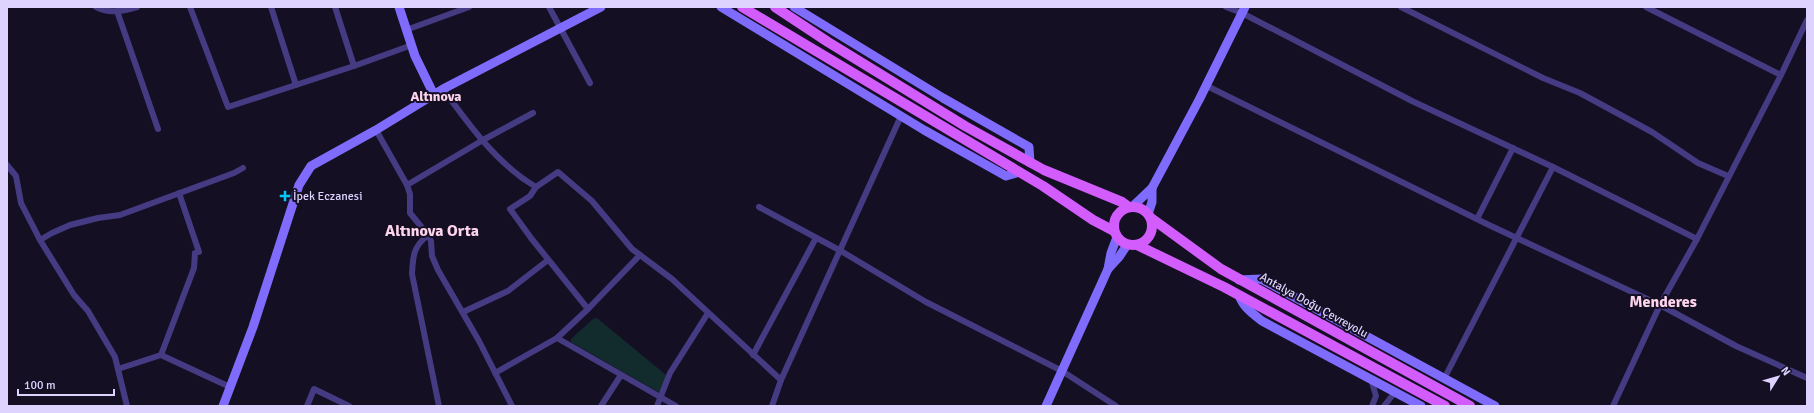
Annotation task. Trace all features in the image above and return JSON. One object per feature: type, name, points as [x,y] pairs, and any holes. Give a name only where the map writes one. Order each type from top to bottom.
[{"type":"main road","points":[[742,7],[1020,172],[1132,245],[1238,295],[1445,406]]},
{"type":"main road","points":[[775,7],[828,42],[959,122],[1044,170],[1122,202],[1130,207],[1141,209],[1150,216],[1152,229],[1151,235],[1143,243],[1132,245]]},
{"type":"main road","points":[[1115,234],[1115,219],[1118,213],[1130,207]]},
{"type":"main road","name":"Antalya Doğu Çevreyolu","points":[[1150,216],[1221,269],[1239,280],[1470,406]]},
{"type":"street","points":[[96,7],[105,11],[117,11],[137,7]]},
{"type":"street","points":[[190,7],[228,107],[354,66],[412,45]]},
{"type":"street","points":[[271,7],[296,85]]},
{"type":"street","points":[[335,7],[354,66]]},
{"type":"street","points":[[398,7],[412,45],[434,95]]},
{"type":"street","points":[[406,30],[470,7]]},
{"type":"street","points":[[549,7],[590,83]]},
{"type":"street","points":[[223,406],[253,327],[300,185],[311,166],[376,130],[443,89],[601,7]]},
{"type":"street","points":[[721,7],[983,164],[1006,176],[1020,172]]},
{"type":"street","points":[[794,7],[943,98],[1029,147],[1030,162]]},
{"type":"street","points":[[1226,7],[1244,10],[1412,100],[1697,238]]},
{"type":"street","points":[[1401,7],[1543,78],[1580,94],[1652,132],[1698,163],[1728,176]]},
{"type":"street","points":[[1646,7],[1781,75]]},
{"type":"street","points":[[1130,207],[1152,188],[1207,86],[1244,10]]},
{"type":"street","points":[[117,11],[158,129]]},
{"type":"street","points":[[1613,406],[1660,305],[1697,238],[1781,75],[1807,20]]},
{"type":"street","points":[[1207,86],[1515,238],[1660,305],[1736,346],[1807,378]]},
{"type":"street","points":[[443,89],[467,122],[498,156],[523,180],[536,187]]},
{"type":"street","points":[[407,185],[534,112]]},
{"type":"street","points":[[772,406],[781,380],[841,251],[901,116]]},
{"type":"street","points":[[376,130],[407,185],[410,194],[410,213],[431,241],[432,256],[438,270],[463,312],[512,406]]},
{"type":"street","points":[[1477,219],[1513,148]]},
{"type":"street","points":[[7,165],[16,176],[21,203],[40,240],[74,295],[88,311],[115,358],[127,406]]},
{"type":"street","points":[[1444,379],[1515,238],[1553,167]]},
{"type":"street","points":[[40,240],[70,225],[98,218],[120,215],[234,173],[243,168]]},
{"type":"street","points":[[588,309],[513,216],[510,209],[530,196],[536,187],[558,172],[592,201],[632,249],[672,279],[781,380]]},
{"type":"street","points":[[1150,216],[1152,188]]},
{"type":"street","points":[[161,355],[194,268],[197,252],[179,193]]},
{"type":"street","points":[[759,207],[841,251],[926,302],[1062,371],[1116,406]]},
{"type":"street","points":[[1046,406],[1108,269],[1115,234]]},
{"type":"street","points":[[428,235],[418,244],[413,256],[412,274],[439,406]]},
{"type":"street","points":[[753,354],[816,238]]},
{"type":"street","points":[[1108,269],[1132,245]]},
{"type":"street","points":[[495,372],[557,338],[588,309],[640,255]]},
{"type":"street","points":[[463,312],[508,291],[548,260]]},
{"type":"street","points":[[1239,280],[1261,279],[1494,406]]},
{"type":"street","points":[[1238,295],[1241,302],[1247,309],[1262,321],[1396,391],[1421,406]]},
{"type":"street","points":[[657,406],[670,373],[708,312]]},
{"type":"street","points":[[557,338],[676,406]]},
{"type":"street","points":[[118,369],[161,355],[230,387]]},
{"type":"street","points":[[601,406],[621,375]]},
{"type":"street","points":[[1371,378],[1376,396],[1372,406]]},
{"type":"street","points":[[307,406],[314,389],[349,406]]},
{"type":"street","points":[[1384,406],[1396,391]]},
{"type":"green space","points":[[597,318],[666,375],[661,391],[658,392],[571,342],[571,339],[593,319]]},
{"type":"place","name":"İpek Eczanesi","points":[[285,196]]},
{"type":"district","name":"Altınova","points":[[436,96]]},
{"type":"district","name":"Altınova Orta","points":[[432,230]]},
{"type":"district","name":"Menderes","points":[[1663,301]]}]
